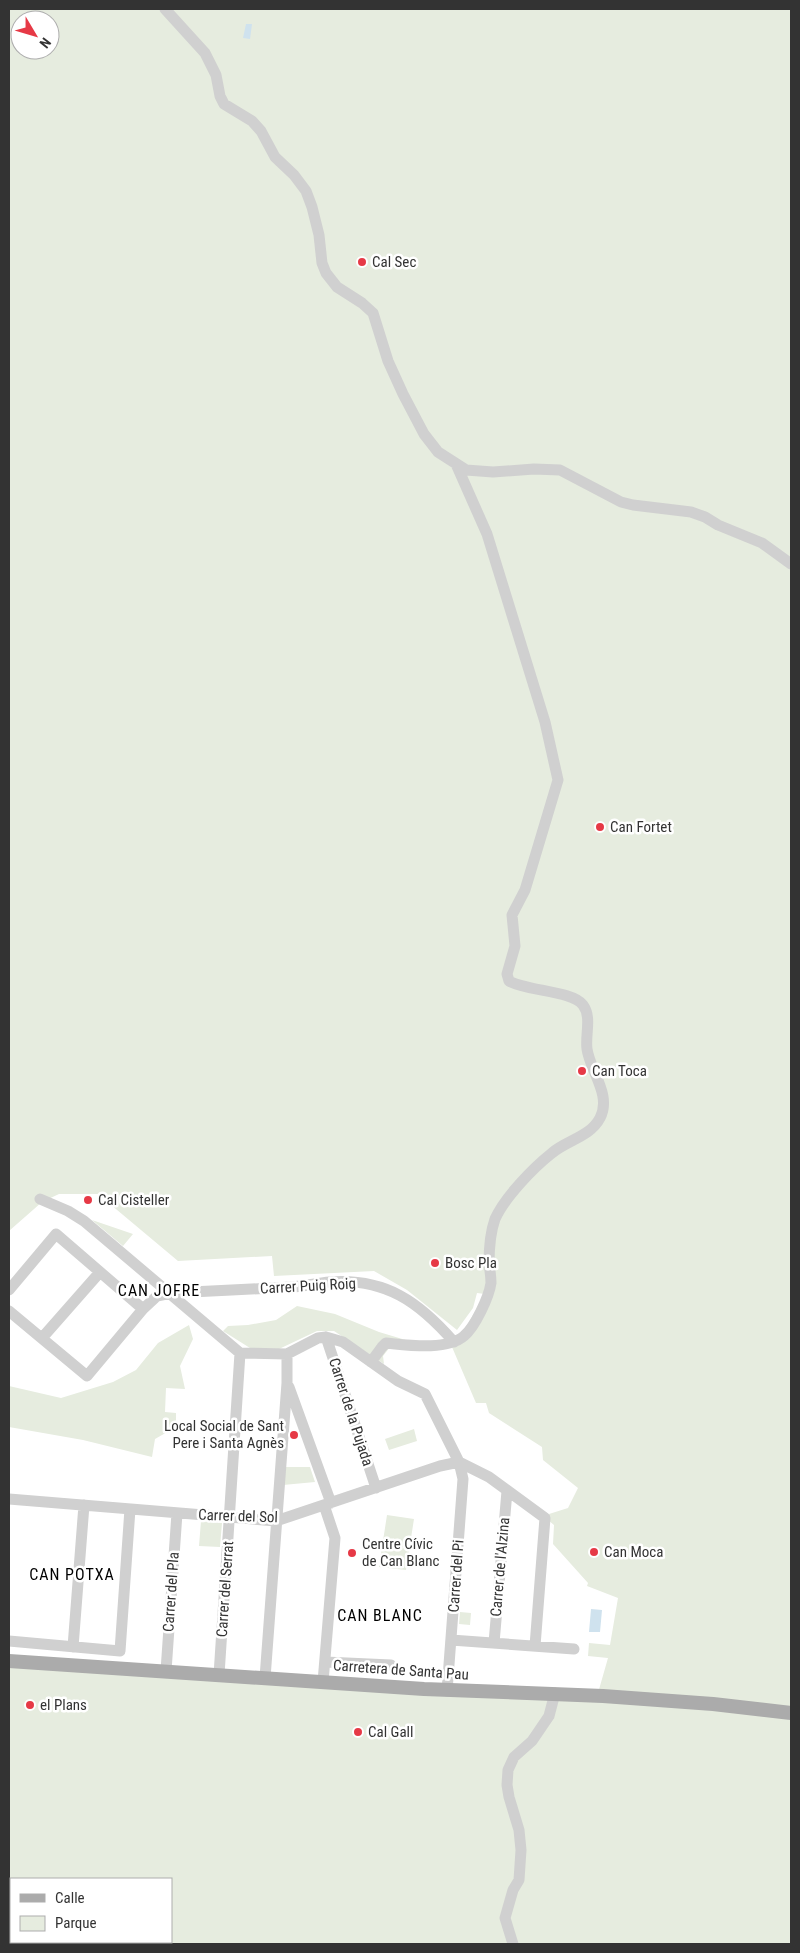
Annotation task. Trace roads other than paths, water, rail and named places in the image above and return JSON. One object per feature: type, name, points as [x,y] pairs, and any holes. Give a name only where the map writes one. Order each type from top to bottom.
[{"type":"main road","name":"Carretera de Santa Pau","points":[[9,1661],[447,1691],[555,1693],[713,1704],[791,1713]]},
{"type":"street","points":[[165,9],[205,53],[216,75],[220,96],[224,104],[252,121],[261,131],[275,157],[294,175],[306,191],[320,235],[322,262],[326,273],[337,287],[362,303],[373,313],[388,361],[402,394],[424,434],[438,452],[466,470],[481,472],[534,469],[560,470],[621,502],[690,512],[705,517],[718,525],[762,543],[791,564]]},
{"type":"street","points":[[372,1362],[386,1343],[434,1346],[454,1342],[464,1337],[480,1313],[491,1283],[490,1240],[496,1219],[506,1201],[552,1152],[588,1132],[601,1117],[603,1101],[600,1083],[587,1050],[588,1012],[582,1002],[572,997],[518,986],[509,981],[507,974],[515,946],[512,915],[525,890],[558,780],[545,722],[487,534],[456,464]]},
{"type":"street","points":[[40,1200],[68,1211],[84,1221],[240,1353],[287,1354],[318,1338],[326,1337]]},
{"type":"street","points":[[9,1290],[56,1234],[143,1309]]},
{"type":"street","points":[[9,1311],[42,1338],[100,1272]]},
{"type":"street","name":"Carrer Puig Roig","points":[[42,1338],[87,1376],[143,1309],[157,1296],[300,1286],[331,1282],[366,1282],[402,1295],[433,1318],[454,1342]]},
{"type":"street","name":"Carrer del Pi","points":[[326,1337],[343,1342],[398,1381],[425,1394],[459,1462],[463,1479],[447,1691]]},
{"type":"street","name":"Carrer de la Pujada","points":[[326,1337],[376,1488]]},
{"type":"street","name":"Carrer del Serrat","points":[[219,1675],[240,1353]]},
{"type":"street","points":[[265,1678],[287,1383],[287,1354]]},
{"type":"street","points":[[287,1383],[327,1504],[335,1538],[323,1682]]},
{"type":"street","points":[[459,1462],[489,1477],[545,1518],[535,1646]]},
{"type":"street","name":"Carrer del Sol","points":[[9,1499],[276,1521],[440,1466],[459,1462]]},
{"type":"street","name":"Carrer de l'Alzina","points":[[494,1643],[507,1492]]},
{"type":"street","points":[[73,1647],[84,1505]]},
{"type":"street","points":[[9,1641],[120,1651],[130,1509]]},
{"type":"street","name":"Carrer del Pla","points":[[166,1672],[177,1513]]},
{"type":"street","points":[[451,1640],[574,1649]]},
{"type":"street","points":[[325,1662],[391,1666]]},
{"type":"street","points":[[513,1944],[505,1918],[513,1890],[519,1880],[521,1850],[519,1830],[508,1791],[508,1770],[514,1757],[532,1741],[549,1716],[555,1693]]},
{"type":"water","points":[[246,24],[252,24],[250,39],[243,38]]},
{"type":"water","points":[[591,1609],[602,1610],[600,1632],[589,1632]]},
{"type":"place","name":"Cal Sec","points":[[362,262]]},
{"type":"place","name":"Can Fortet","points":[[600,827]]},
{"type":"place","name":"Can Toca","points":[[582,1071]]},
{"type":"place","name":"Cal Cisteller","points":[[88,1200]]},
{"type":"place","name":"Bosc Pla","points":[[435,1263]]},
{"type":"place","name":"Local Social de Sant Pere i Santa Agnès","points":[[294,1435]]},
{"type":"place","name":"Can Moca","points":[[594,1552]]},
{"type":"place","name":"Centre Cívic de Can Blanc","points":[[352,1553]]},
{"type":"place","name":"el Plans","points":[[30,1705]]},
{"type":"place","name":"Cal Gall","points":[[358,1732]]},
{"type":"district","name":"CAN JOFRE","points":[[159,1290]]},
{"type":"district","name":"CAN POTXA","points":[[72,1574]]},
{"type":"district","name":"CAN BLANC","points":[[380,1615]]}]
